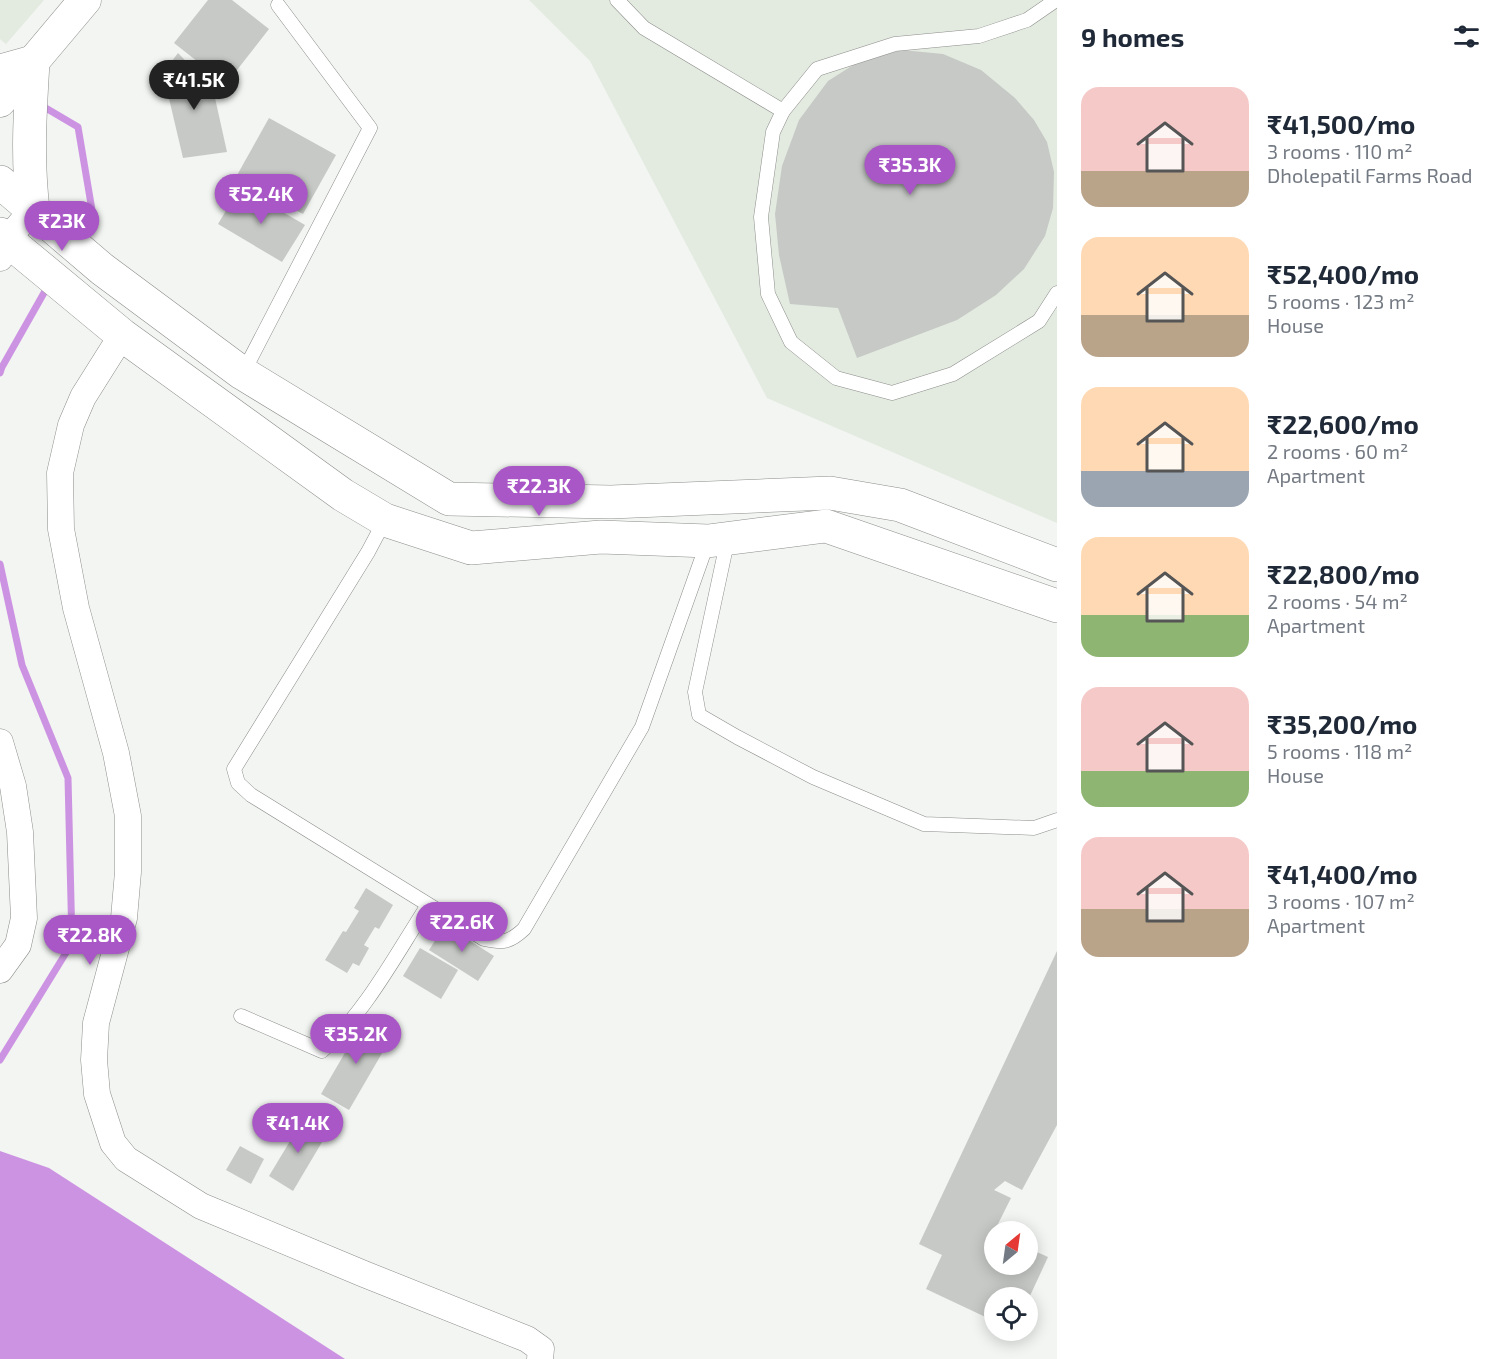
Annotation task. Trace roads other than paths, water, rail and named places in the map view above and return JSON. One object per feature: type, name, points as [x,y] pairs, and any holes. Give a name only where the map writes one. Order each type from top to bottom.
[{"type":"main road","points":[[0,71],[33,62],[28,172],[42,218]]},
{"type":"main road","points":[[0,182],[93,261],[242,373],[449,498],[611,502],[830,493],[900,505],[1057,566]]},
{"type":"main road","points":[[9,248],[122,335],[343,495],[385,520],[471,548],[601,537],[718,539],[826,526],[1057,606]]},
{"type":"main road","points":[[69,292],[93,261]]},
{"type":"street","points":[[0,101],[85,0]]},
{"type":"street","points":[[9,248],[42,218]]},
{"type":"street","points":[[122,335],[83,397],[71,425],[60,473],[62,529],[76,608],[116,753],[128,816],[128,872],[124,918],[96,1023],[94,1060],[97,1094],[113,1143],[126,1159],[201,1206],[353,1270],[527,1339],[541,1349],[540,1359]]},
{"type":"street","points":[[0,742],[13,786],[20,832],[24,918],[18,945],[0,970]]},
{"type":"lane","points":[[617,0],[644,28],[783,111]]},
{"type":"lane","points":[[1056,0],[1027,20],[979,36],[895,44],[817,69],[783,111],[773,132],[760,217],[768,294],[791,342],[836,378],[892,393],[952,374],[1039,321],[1057,293]]},
{"type":"lane","points":[[242,373],[370,128],[278,5]]},
{"type":"lane","points":[[385,520],[368,552],[234,769],[238,783],[251,795],[484,939],[502,943],[517,936],[524,929],[642,727],[718,539]]},
{"type":"lane","points":[[718,539],[695,692],[699,715],[813,777],[924,824],[1034,828],[1057,820]]},
{"type":"lane","points":[[241,1016],[322,1051],[354,1019],[428,905]]},
{"type":"waterway","points":[[44,107],[78,127],[92,210],[77,236]]},
{"type":"waterway","points":[[0,373],[49,284]]},
{"type":"waterway","points":[[0,564],[22,665],[68,778],[72,943],[0,1060]]}]
